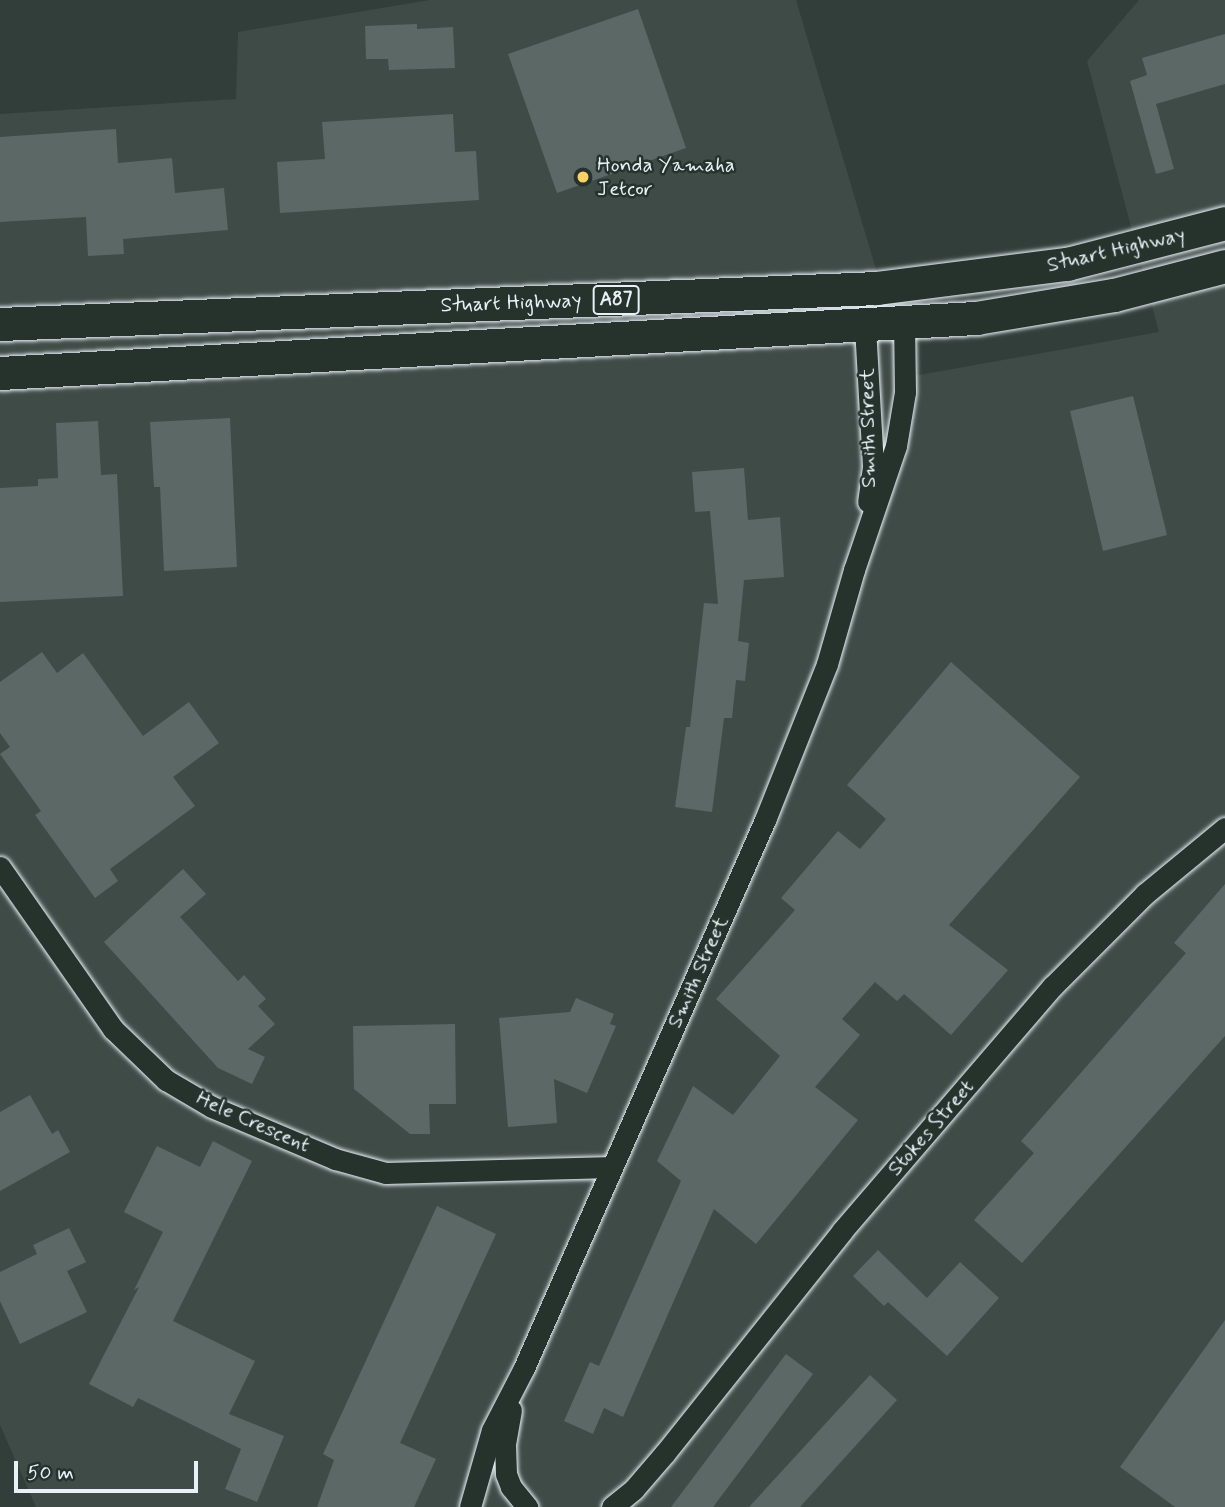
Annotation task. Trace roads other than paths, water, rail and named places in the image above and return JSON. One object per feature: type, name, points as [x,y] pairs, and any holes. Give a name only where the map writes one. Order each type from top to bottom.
[{"type":"highway","name":"Stuart Highway","points":[[0,324],[862,289],[1067,264],[1225,223]]},
{"type":"highway","name":"Stuart Highway","points":[[0,373],[904,324],[1045,309],[1114,295],[1225,266]]},
{"type":"highway","points":[[899,285],[904,324]]},
{"type":"highway","points":[[862,289],[865,327]]},
{"type":"street","name":"Smith Street","points":[[470,1507],[492,1430],[524,1368],[799,740],[827,664],[854,570],[897,446],[906,368],[904,324]]},
{"type":"street","name":"Smith Street","points":[[854,570],[873,467],[865,327]]},
{"type":"street","name":"Stokes Street","points":[[612,1507],[634,1489],[665,1453],[842,1231],[1053,986],[1145,894],[1225,828]]},
{"type":"street","name":"Hele Crescent","points":[[0,867],[113,1029],[166,1080],[212,1107],[335,1159],[386,1173],[611,1167]]},
{"type":"street","name":"Smith Street","points":[[524,1368],[506,1427],[504,1460],[511,1487],[527,1507]]},
{"type":"street","name":"Stokes Street","points":[[632,1507],[665,1453]]},
{"type":"place","name":"Honda Yamaha Jetcor","points":[[583,177]]}]
